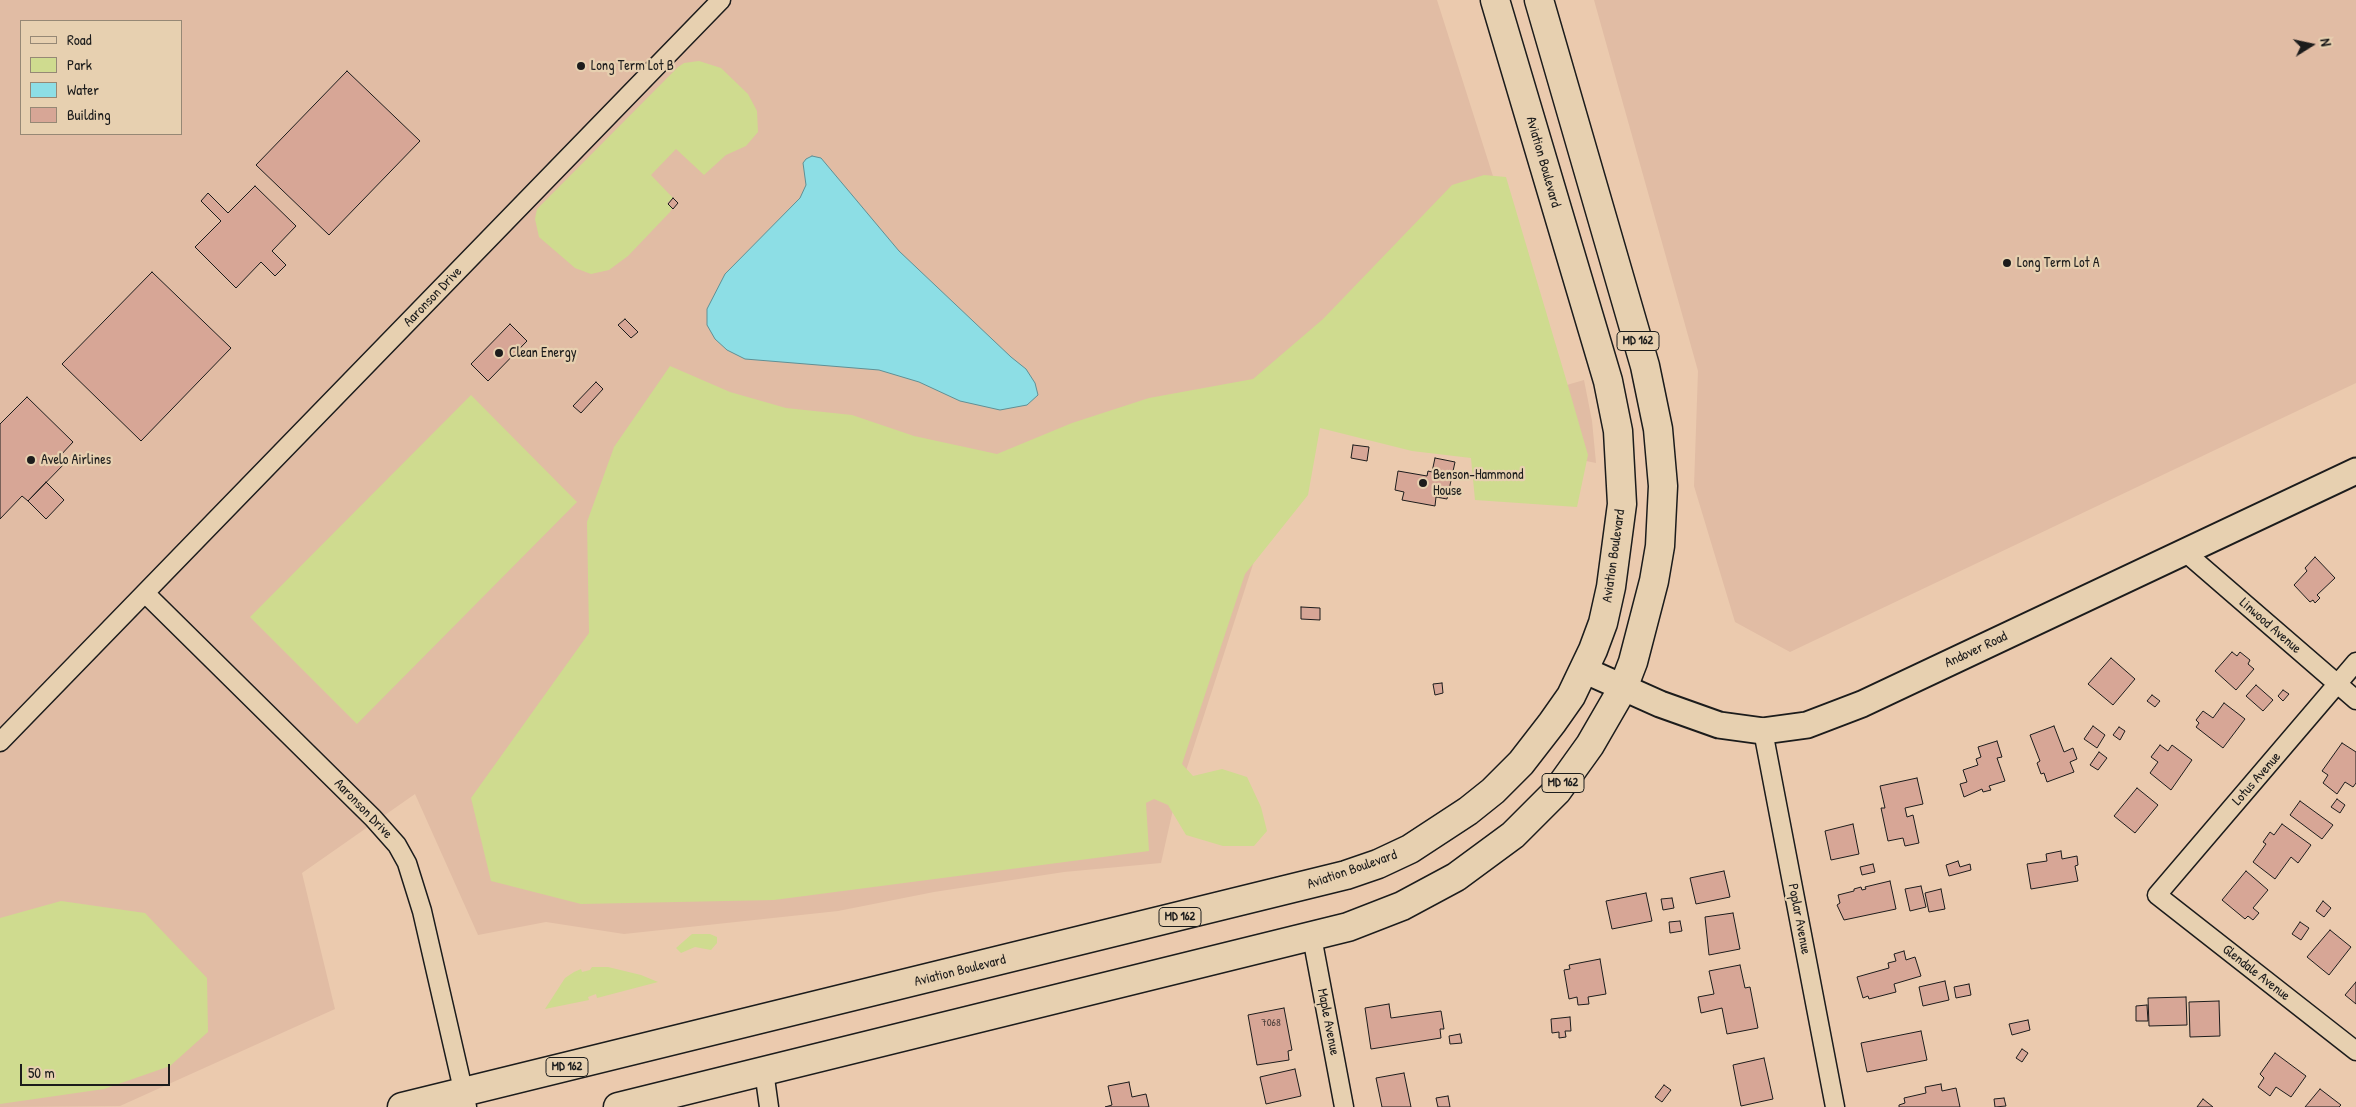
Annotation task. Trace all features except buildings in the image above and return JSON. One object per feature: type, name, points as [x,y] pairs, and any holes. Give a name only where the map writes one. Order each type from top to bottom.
[{"type":"main road","name":"Aviation Boulevard","points":[[402,1107],[465,1100],[1302,887],[1378,864],[1440,832],[1493,791],[1521,763],[1571,696],[1603,623],[1617,557],[1622,504],[1618,431],[1608,381],[1496,0]]},
{"type":"main road","name":"MD 162","points":[[618,1107],[1348,927],[1430,893],[1481,860],[1524,824],[1557,791],[1590,746],[1623,688],[1642,634],[1654,581],[1662,516],[1661,457],[1653,398],[1645,366],[1539,0]]},
{"type":"main road","points":[[1513,60],[1564,83]]},
{"type":"main road","name":"Andover Road","points":[[1584,670],[1703,720],[1763,731],[1798,727],[1834,716],[2356,471]]},
{"type":"street","name":"Aaronson Drive","points":[[0,742],[146,594],[721,0]]},
{"type":"street","name":"Linwood Avenue","points":[[2185,552],[2356,700]]},
{"type":"street","name":"Aaronson Drive","points":[[146,594],[373,818],[397,845],[407,863],[422,911],[465,1100]]},
{"type":"street","name":"Lotus Avenue","points":[[2157,895],[2338,686],[2356,662]]},
{"type":"street","name":"Poplar Avenue","points":[[1763,731],[1835,1107]]},
{"type":"street","name":"Glendale Avenue","points":[[2157,895],[2356,1051]]},
{"type":"street","name":"Maple Avenue","points":[[1312,937],[1344,1107]]},
{"type":"street","points":[[764,1071],[769,1107]]},
{"type":"shaded area","points":[[0,0],[1437,0],[1560,387],[1584,380],[1592,421],[1596,463],[1305,404],[1172,814],[1161,863],[1064,872],[934,892],[838,911],[624,934],[546,922],[478,935],[415,794],[302,873],[335,1009],[120,1106],[0,1107]]},
{"type":"shaded area","points":[[1594,0],[2356,0],[2356,383],[1790,652],[1735,622],[1694,486],[1698,371]]},
{"type":"green space","points":[[699,61],[721,68],[748,94],[757,111],[758,132],[746,146],[726,155],[704,175],[676,149],[651,175],[673,198],[667,203],[672,208],[670,212],[628,256],[609,270],[591,274],[575,268],[539,237],[535,219],[537,209],[678,67],[684,63]]},
{"type":"green space","points":[[1484,175],[1506,177],[1588,455],[1577,507],[1475,500],[1471,458],[1412,451],[1320,428],[1308,495],[1245,574],[1182,764],[1193,776],[1222,769],[1247,777],[1261,807],[1267,831],[1254,846],[1223,846],[1186,835],[1168,805],[1154,799],[1146,803],[1149,851],[774,900],[581,904],[491,881],[471,798],[589,633],[587,522],[614,447],[670,366],[730,392],[786,408],[852,415],[914,436],[997,454],[1072,423],[1149,398],[1253,379],[1323,319],[1452,185]]},
{"type":"green space","points":[[471,395],[577,502],[357,724],[250,617]]},
{"type":"green space","points":[[61,901],[145,913],[207,978],[208,1032],[170,1066],[104,1089],[0,1104],[0,918]]},
{"type":"green space","points":[[692,934],[710,934],[717,937],[717,943],[711,950],[695,947],[681,953],[676,948]]},
{"type":"green space","points":[[592,967],[608,967],[641,975],[658,982],[597,998],[596,994],[588,997],[589,1000],[545,1009],[565,978],[581,969],[582,972],[590,970]]},
{"type":"water","points":[[812,156],[821,158],[899,251],[1026,369],[1035,383],[1038,395],[1027,405],[1000,410],[960,401],[919,382],[879,370],[745,359],[727,350],[715,339],[707,325],[707,309],[725,274],[800,198],[806,185],[803,163]]},
{"type":"place","name":"Long Term Lot B","points":[[581,66]]},
{"type":"place","name":"Long Term Lot A","points":[[2007,263]]},
{"type":"place","name":"Clean Energy","points":[[499,353]]},
{"type":"place","name":"Avelo Airlines","points":[[31,460]]},
{"type":"place","name":"Benson-Hammond House","points":[[1423,483]]}]
